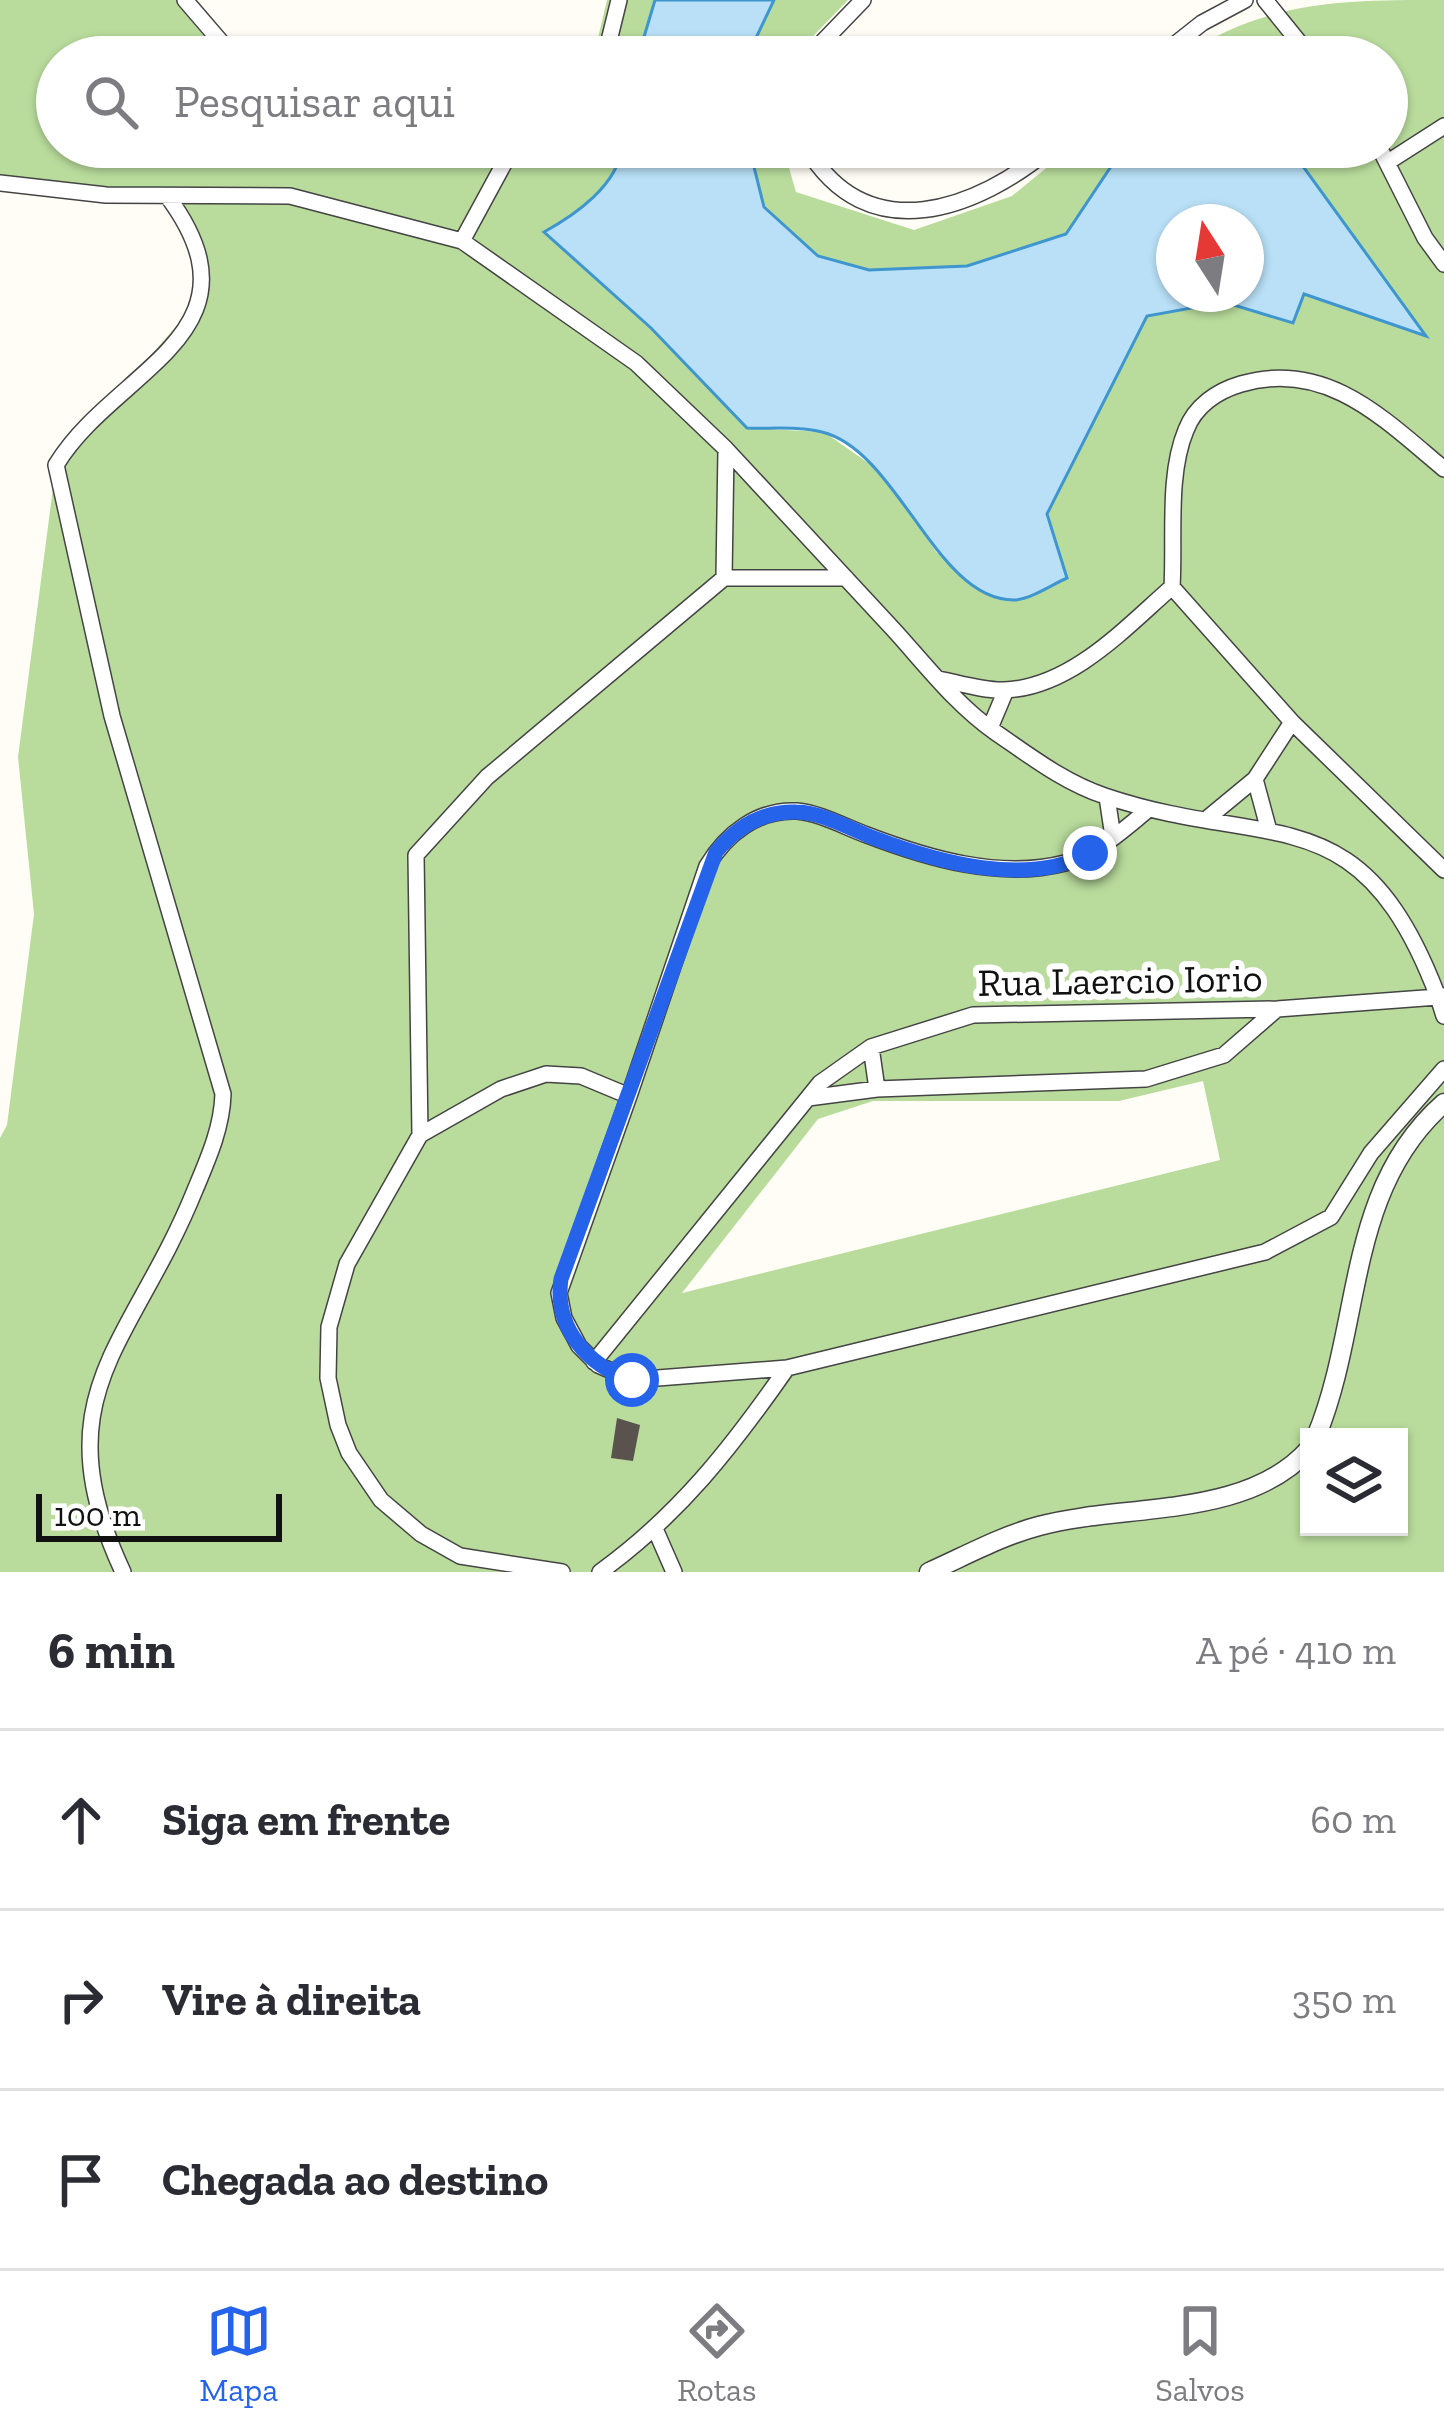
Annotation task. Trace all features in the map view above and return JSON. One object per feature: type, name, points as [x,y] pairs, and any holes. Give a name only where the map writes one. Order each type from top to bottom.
[{"type":"street","points":[[185,0],[215,36]]},
{"type":"street","points":[[610,36],[619,0]]},
{"type":"street","points":[[828,36],[863,0]]},
{"type":"street","points":[[1186,36],[1245,0]]},
{"type":"street","points":[[1265,0],[1294,36]]},
{"type":"street","points":[[1408,143],[1444,126]]},
{"type":"street","points":[[462,242],[502,168]]},
{"type":"street","points":[[820,168],[852,196],[907,211],[951,205],[995,188],[1023,168]]},
{"type":"street","points":[[1390,168],[1444,264]]},
{"type":"street","points":[[0,183],[168,197],[317,200],[462,242],[621,350],[726,448],[990,728],[1045,766],[1107,797],[1149,809],[1268,827],[1325,847],[1361,872],[1415,940],[1441,997],[1444,1016]]},
{"type":"street","points":[[123,1572],[92,1490],[90,1420],[110,1354],[178,1233],[217,1134],[223,1094],[112,716],[56,465],[171,347],[191,319],[200,281],[198,244],[168,197]]},
{"type":"street","points":[[1444,469],[1372,408],[1333,386],[1282,378],[1221,392],[1199,408],[1180,452],[1172,587],[1292,722],[1444,870]]},
{"type":"street","points":[[724,578],[726,448]]},
{"type":"street","points":[[420,1135],[416,855],[487,777],[724,578],[846,578]]},
{"type":"street","points":[[939,679],[1006,690],[1084,660],[1172,587]]},
{"type":"street","points":[[990,728],[1006,690]]},
{"type":"street","points":[[1209,818],[1255,779],[1292,722]]},
{"type":"street","points":[[1255,779],[1268,827]]},
{"type":"street","points":[[1107,797],[1112,837]]},
{"type":"street","points":[[1149,809],[1067,863],[1007,869],[929,856],[807,813],[752,821],[725,841],[707,866],[559,1293],[568,1329],[594,1362],[616,1375],[655,1381],[787,1368],[1227,1264],[1324,1224],[1371,1153],[1444,1069]]},
{"type":"street","name":"Rua Laercio Iorio","points":[[594,1362],[831,1071],[871,1047],[973,1015],[1277,1009],[1441,997]]},
{"type":"street","points":[[808,1098],[877,1089],[1091,1084],[1171,1075],[1224,1055],[1277,1009]]},
{"type":"street","points":[[871,1047],[877,1089]]},
{"type":"street","points":[[562,1572],[481,1562],[421,1534],[381,1500],[338,1425],[327,1352],[337,1294],[368,1222],[420,1135],[501,1089],[546,1074],[581,1076],[628,1096]]},
{"type":"street","points":[[1318,1428],[1378,1191],[1400,1151],[1444,1103]]},
{"type":"street","points":[[599,1572],[656,1532],[715,1468],[787,1368]]},
{"type":"street","points":[[929,1572],[1039,1526],[1235,1492],[1281,1472],[1300,1456]]},
{"type":"street","points":[[656,1532],[674,1572]]},
{"type":"green space","points":[[0,0],[196,0],[215,36],[36,36],[36,168],[615,168],[581,207],[545,232],[651,328],[747,428],[824,432],[884,474],[937,553],[1047,514],[1147,316],[1257,312],[1293,323],[1303,294],[1424,335],[1304,168],[1408,168],[1408,36],[1217,36],[1306,7],[1444,0],[1444,1572],[0,1572],[0,1138],[7,1125],[34,914],[18,757],[56,465],[197,302],[191,252],[168,197],[0,183]],"holes":[[[1203,1081],[1220,1160],[682,1293],[818,1119],[873,1101],[1119,1101]]]},
{"type":"green space","points":[[607,0],[655,0],[644,36],[598,36]]},
{"type":"green space","points":[[774,0],[848,0],[813,36],[757,36]]},
{"type":"green space","points":[[754,168],[789,168],[796,192],[914,230],[1012,196],[1046,168],[1110,168],[1066,234],[967,266],[868,270],[818,256],[764,207]]},
{"type":"water","points":[[655,0],[774,0],[757,36],[644,36]]},
{"type":"water","points":[[615,168],[754,168],[764,207],[818,256],[869,270],[967,266],[1066,234],[1110,168],[1304,168],[1426,336],[1304,294],[1293,323],[1257,312],[1264,312],[1264,204],[1156,204],[1156,312],[1169,312],[1147,316],[1047,514],[1067,578],[1015,600],[987,594],[962,577],[874,467],[849,445],[813,430],[747,428],[651,328],[544,232],[604,186]]},
{"type":"building","points":[[617,1418],[640,1425],[633,1461],[611,1458]]},
{"type":"route","points":[[632,1380],[598,1366],[568,1329],[559,1293],[561,1279],[700,884],[725,841],[752,821],[798,812],[929,856],[988,867],[1053,866],[1090,853]]}]
